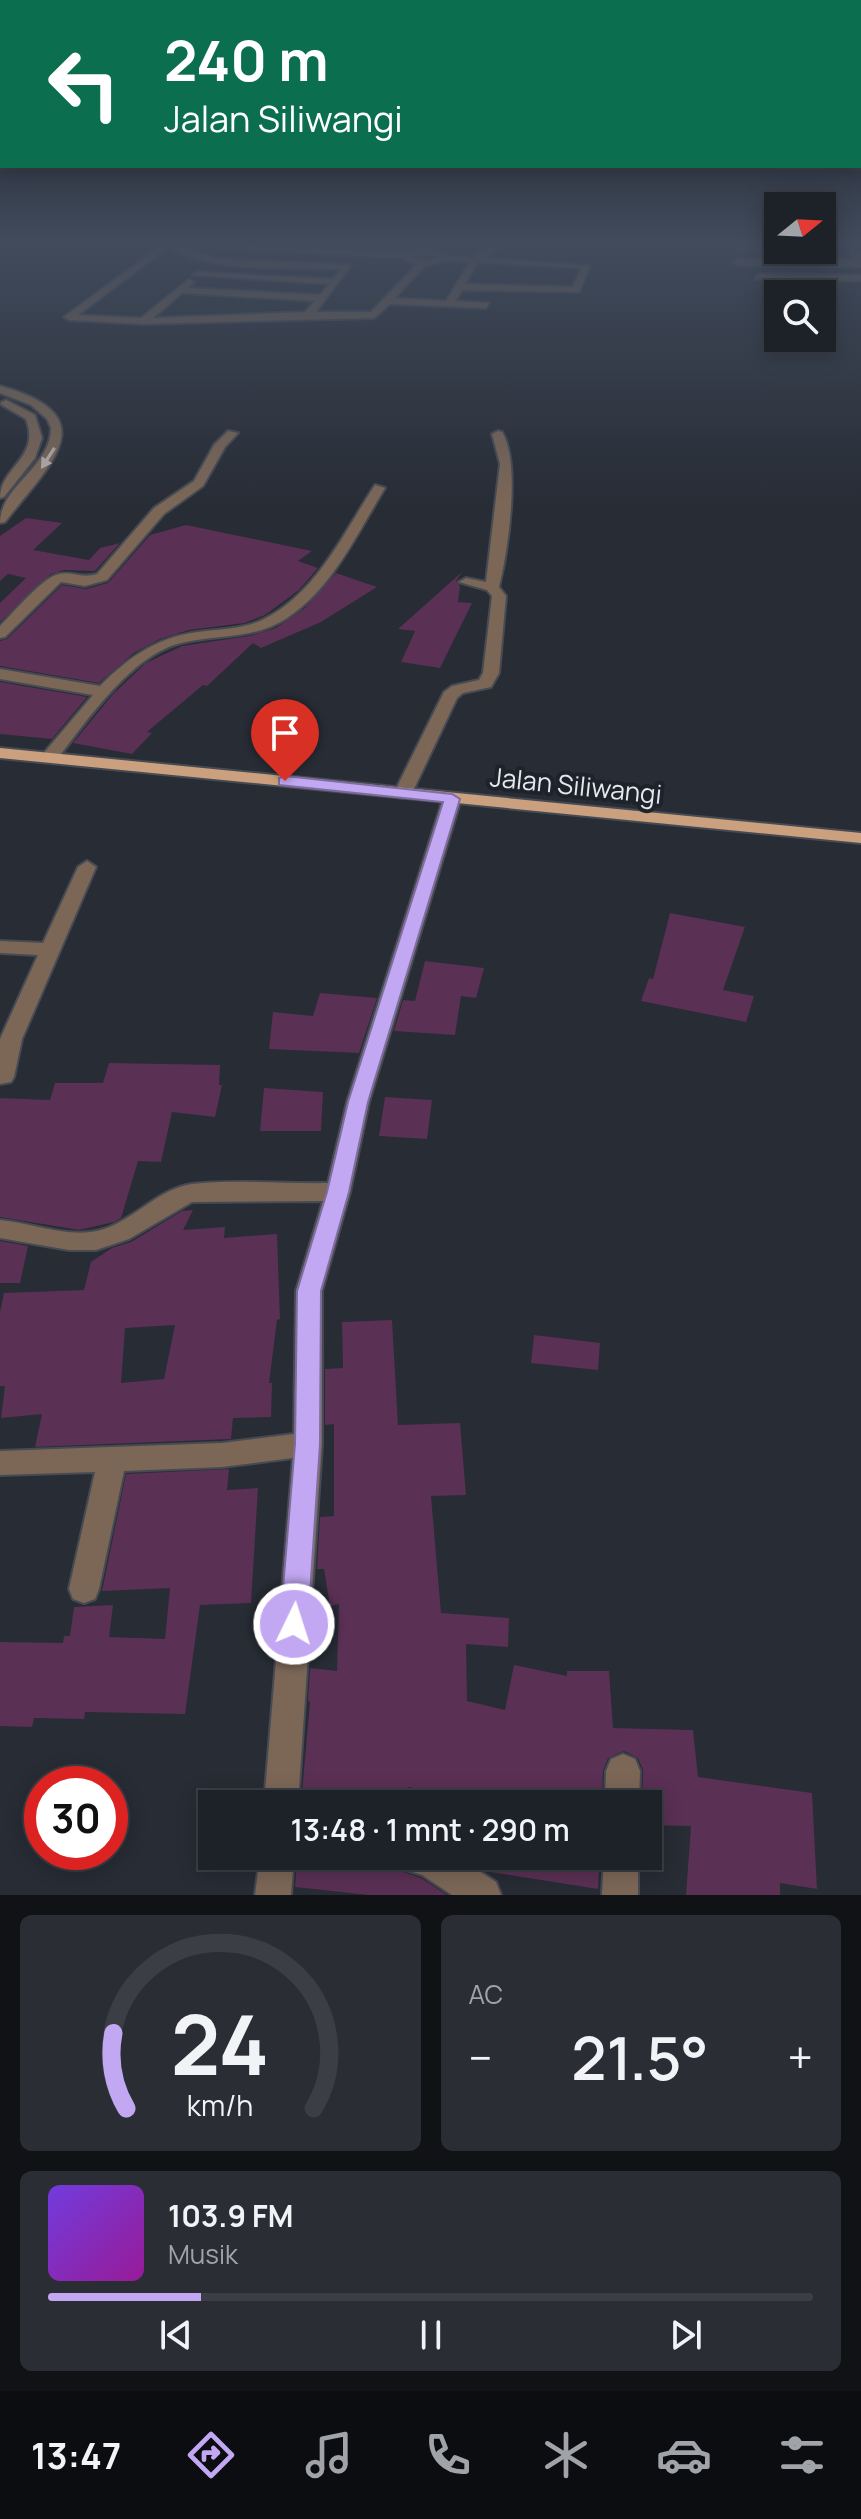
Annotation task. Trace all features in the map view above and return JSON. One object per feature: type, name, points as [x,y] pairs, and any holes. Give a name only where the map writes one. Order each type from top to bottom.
[{"type":"main road","name":"Jalan Siliwangi","points":[[0,753],[861,838]]},
{"type":"street","points":[[0,389],[39,405],[56,420],[59,429],[59,441],[52,453],[0,519]]},
{"type":"street","points":[[0,401],[31,417],[37,426],[38,437],[35,449],[0,494]]},
{"type":"street","points":[[0,634],[56,579],[63,577],[85,582],[102,577],[159,511],[199,483],[220,445],[232,433]]},
{"type":"street","points":[[492,587],[501,543],[507,478],[503,466],[505,445],[498,434]]},
{"type":"street","points":[[49,758],[105,692],[159,645],[254,630],[285,614],[303,599],[320,577],[379,488]]},
{"type":"street","points":[[403,793],[450,695],[458,689],[489,680],[499,596],[492,587],[466,582]]},
{"type":"street","points":[[0,674],[105,692]]},
{"type":"street","points":[[282,1790],[308,1444],[309,1291],[338,1192],[358,1102],[452,799]]},
{"type":"street","points":[[3,1077],[11,1039],[87,867]]},
{"type":"street","points":[[0,947],[52,950]]},
{"type":"street","points":[[0,1229],[80,1243],[109,1238],[179,1196],[191,1193],[338,1192]]},
{"type":"street","points":[[0,1463],[222,1455],[308,1444]]},
{"type":"street","points":[[84,1589],[112,1459]]},
{"type":"street","points":[[273,1895],[276,1870]]},
{"type":"street","points":[[446,1870],[483,1895]]},
{"type":"street","points":[[620,1895],[621,1870]]},
{"type":"building","points":[[26,518],[62,523],[33,550],[89,560],[100,548],[120,543],[95,571],[64,570],[51,574],[0,622],[0,603],[26,578],[8,574],[0,581],[0,536]]},
{"type":"building","points":[[186,525],[312,551],[298,561],[318,568],[299,590],[265,615],[244,623],[189,630],[160,639],[134,653],[99,683],[0,666],[0,641],[7,639],[62,585],[86,589],[108,583],[150,535]]},
{"type":"building","points":[[462,572],[456,581],[460,586],[458,602],[472,603],[440,668],[401,662],[415,631],[398,629]]},
{"type":"building","points":[[336,573],[377,587],[321,622],[261,648],[253,643],[207,686],[203,685],[147,732],[152,733],[132,754],[73,743],[113,694],[146,663],[182,646],[249,636],[276,628],[305,608]]},
{"type":"building","points":[[0,682],[87,697],[52,739],[0,734]]},
{"type":"building","points":[[670,913],[745,927],[723,990],[754,996],[746,1022],[641,1001],[649,978],[653,979]]},
{"type":"building","points":[[425,961],[484,968],[476,998],[461,996],[455,1035],[394,1031],[403,1000],[415,1001]]},
{"type":"building","points":[[320,993],[377,998],[359,1053],[269,1049],[273,1012],[313,1016]]},
{"type":"building","points":[[109,1063],[220,1065],[219,1085],[222,1085],[215,1117],[172,1112],[161,1162],[138,1161],[121,1218],[114,1222],[79,1230],[0,1217],[0,1098],[50,1100],[55,1083],[103,1083]]},
{"type":"building","points":[[264,1088],[323,1092],[321,1131],[260,1131]]},
{"type":"building","points":[[385,1097],[432,1100],[427,1139],[379,1136]]},
{"type":"building","points":[[193,1210],[183,1230],[225,1227],[224,1238],[277,1234],[280,1319],[277,1320],[269,1383],[272,1383],[271,1417],[233,1418],[231,1439],[35,1447],[42,1414],[1,1418],[5,1386],[0,1386],[0,1312],[4,1293],[84,1290],[91,1262],[182,1211]],"holes":[[[175,1325],[164,1379],[121,1383],[125,1328]]]},
{"type":"building","points":[[0,1241],[28,1246],[20,1283],[0,1283]]},
{"type":"building","points":[[392,1320],[398,1425],[460,1423],[466,1495],[431,1496],[441,1613],[509,1618],[508,1647],[466,1644],[467,1701],[505,1710],[514,1665],[567,1676],[567,1671],[609,1671],[613,1728],[693,1730],[698,1777],[812,1793],[817,1889],[780,1883],[780,1895],[686,1895],[691,1826],[662,1825],[662,1790],[642,1790],[643,1770],[638,1758],[624,1751],[608,1758],[603,1771],[602,1790],[424,1790],[408,1787],[407,1790],[302,1790],[310,1668],[337,1671],[339,1604],[330,1606],[324,1569],[317,1569],[320,1517],[334,1516],[334,1424],[325,1425],[325,1369],[343,1368],[342,1322]]},
{"type":"building","points":[[534,1335],[600,1343],[598,1370],[531,1363]]},
{"type":"building","points":[[229,1469],[227,1490],[258,1488],[251,1603],[200,1605],[185,1714],[85,1712],[84,1719],[34,1718],[32,1727],[0,1726],[0,1642],[63,1643],[64,1636],[70,1636],[74,1607],[113,1605],[109,1637],[165,1639],[170,1588],[102,1591],[126,1474]]},
{"type":"building","points":[[296,1870],[384,1870],[421,1878],[447,1895],[369,1895],[295,1887]]},
{"type":"building","points":[[599,1870],[598,1889],[485,1871]]},
{"type":"route","points":[[285,781],[452,799],[358,1102],[338,1192],[309,1291],[308,1444],[294,1624]]}]
